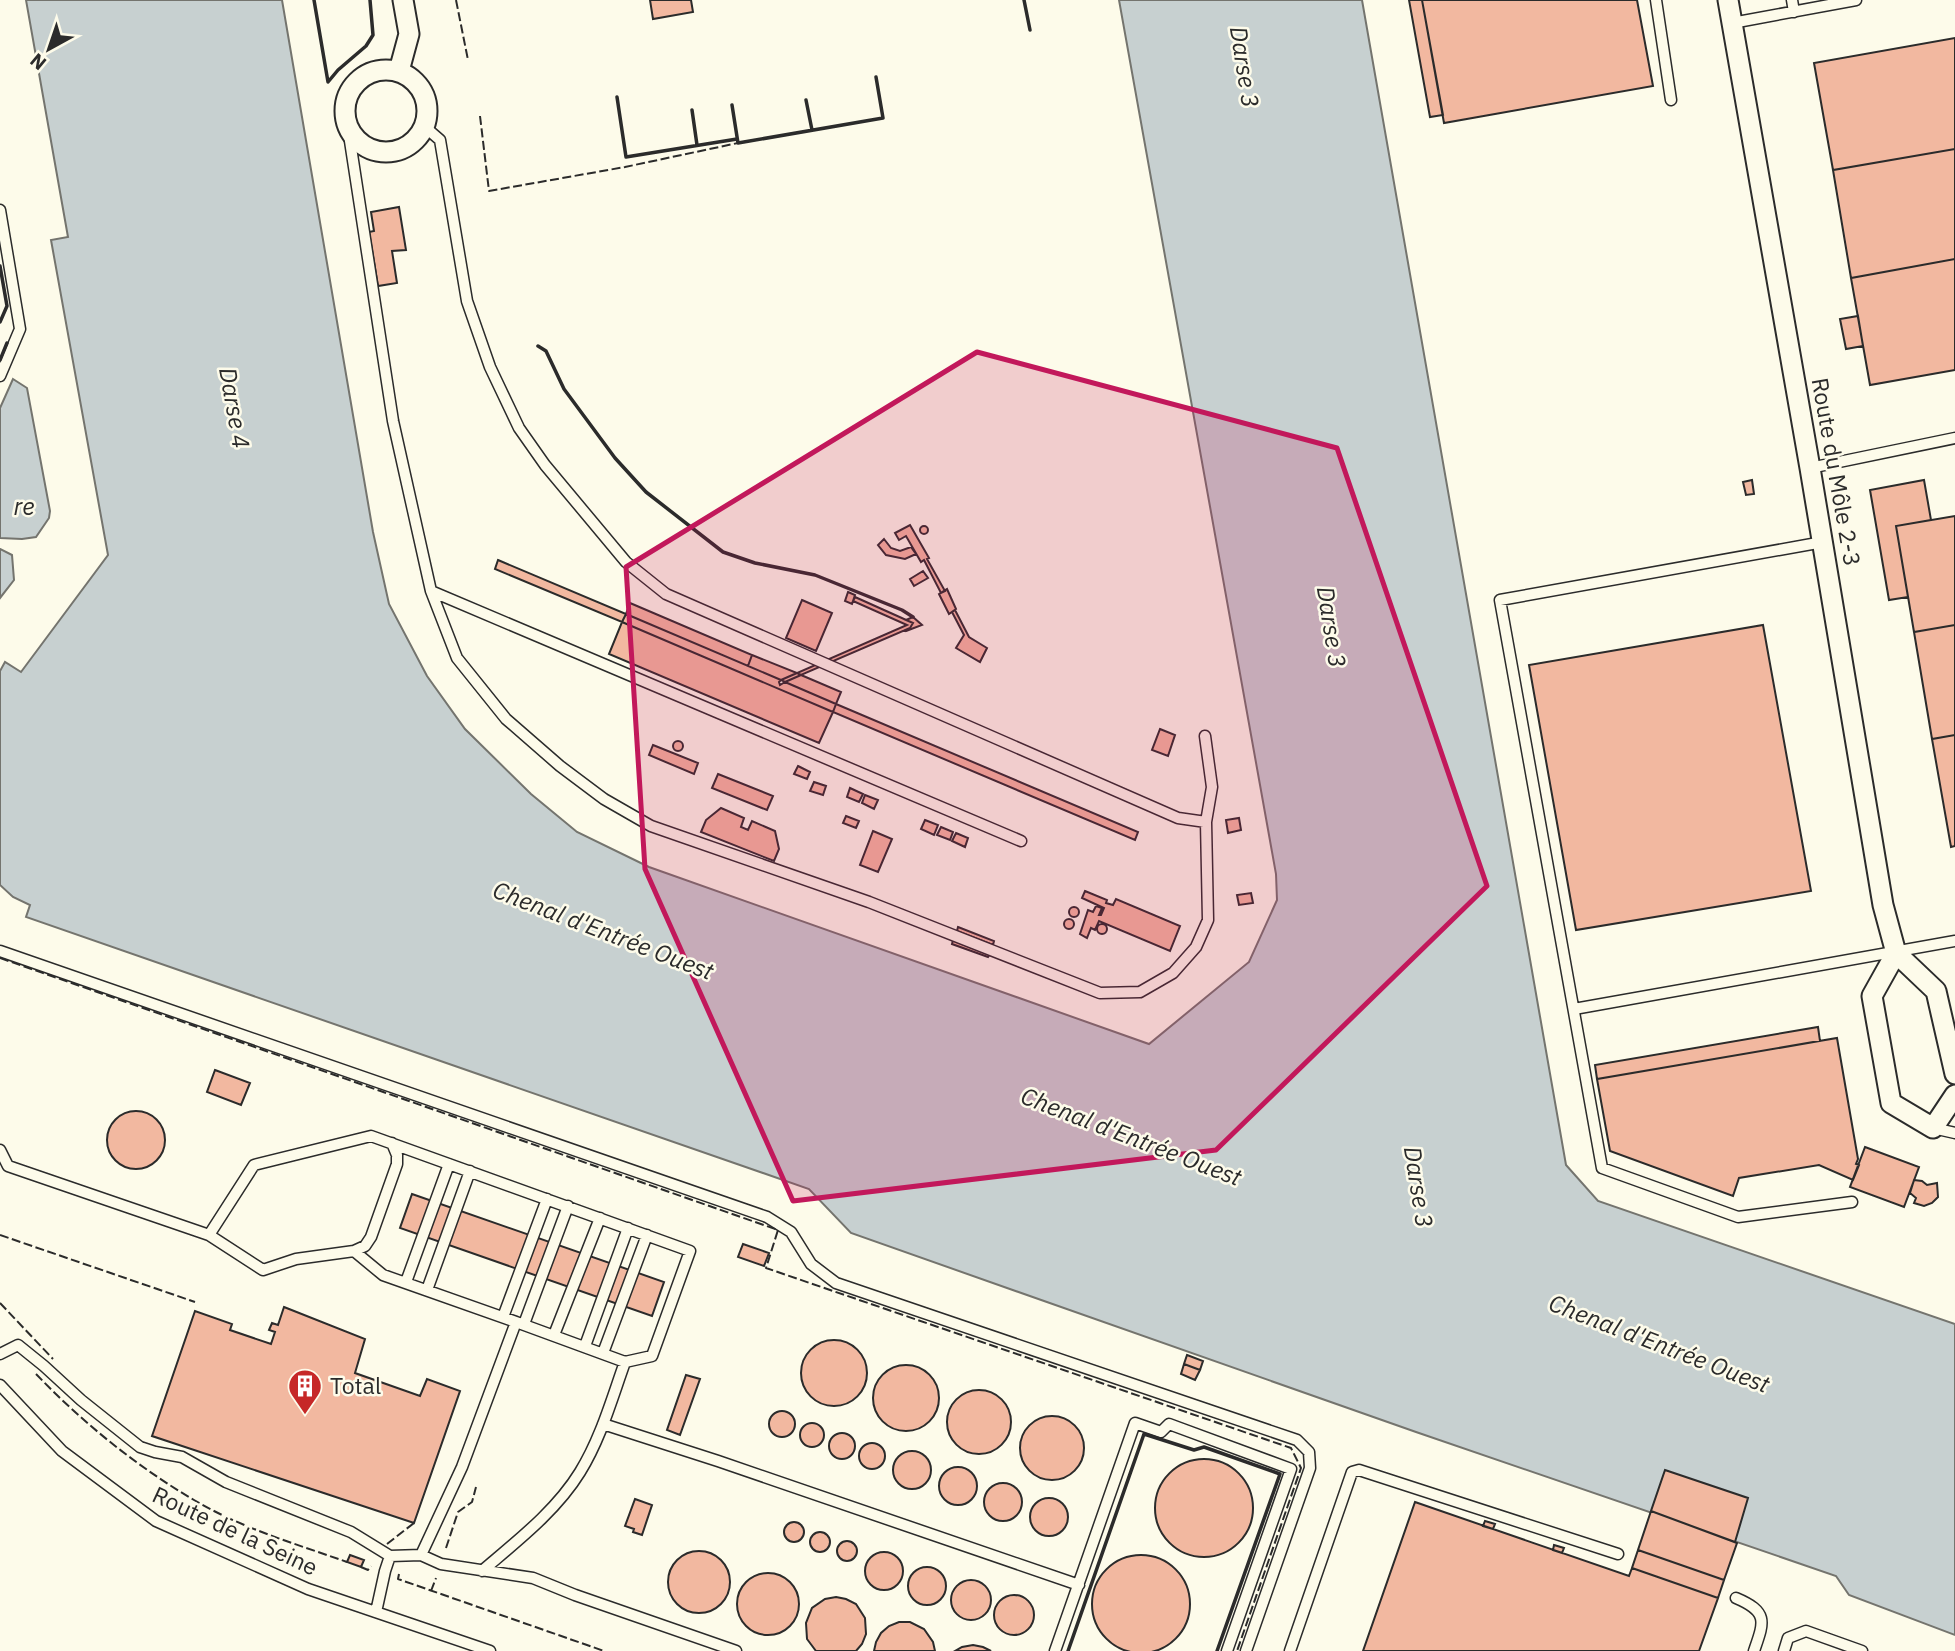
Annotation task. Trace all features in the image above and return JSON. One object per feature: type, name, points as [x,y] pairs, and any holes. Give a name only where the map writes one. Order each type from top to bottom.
[{"type":"street","points":[[399,71],[409,34],[403,0]]},
{"type":"street","name":"Route du Môle 2-3","points":[[1728,0],[1823,542],[1883,905],[1896,953]]},
{"type":"street","points":[[386,69],[399,71],[421,88],[427,101],[425,127],[407,148],[380,152],[367,148],[348,128],[346,101],[351,88],[360,78],[372,72],[386,69]]},
{"type":"street","points":[[1955,1074],[1936,991],[1896,953],[1872,996],[1891,1103],[1933,1128],[1955,1095]]},
{"type":"lane","points":[[1656,0],[1671,100]]},
{"type":"lane","points":[[1791,0],[1794,12]]},
{"type":"lane","points":[[1732,23],[1856,0]]},
{"type":"lane","points":[[425,127],[440,140],[467,301],[490,366],[519,428],[553,475],[626,562],[666,594],[1178,818],[1206,822]]},
{"type":"lane","points":[[348,128],[393,421],[431,591],[457,658],[506,719],[604,799],[651,826],[869,902],[1100,993],[1140,992],[1173,973],[1196,947],[1208,920],[1206,822],[1212,788],[1205,736]]},
{"type":"lane","points":[[0,210],[20,329],[0,376]]},
{"type":"lane","points":[[1810,468],[1955,438]]},
{"type":"lane","points":[[1823,542],[1500,600],[1602,1168],[1738,1217],[1852,1202]]},
{"type":"lane","points":[[431,591],[1021,841]]},
{"type":"lane","points":[[1574,1009],[1955,941]]},
{"type":"lane","points":[[0,951],[767,1217],[792,1232],[811,1264],[836,1283],[1297,1440],[1309,1452],[1310,1468],[1246,1651]]},
{"type":"lane","points":[[1933,1128],[1955,1133]]},
{"type":"lane","points":[[209,1235],[254,1165],[371,1136],[690,1251],[652,1356],[625,1362],[383,1275],[354,1251]]},
{"type":"lane","points":[[0,1150],[8,1166],[209,1235],[263,1270],[296,1259],[354,1251],[365,1246],[371,1237],[397,1164],[397,1154],[392,1143]]},
{"type":"lane","points":[[406,1282],[449,1164]]},
{"type":"lane","points":[[427,1290],[470,1171]]},
{"type":"lane","points":[[503,1317],[547,1199]]},
{"type":"lane","points":[[421,1555],[461,1467],[568,1206]]},
{"type":"lane","points":[[554,1335],[600,1218]]},
{"type":"lane","points":[[585,1346],[628,1228]]},
{"type":"lane","points":[[604,1353],[647,1235]]},
{"type":"lane","points":[[0,1353],[18,1345],[140,1447],[182,1457],[226,1482],[351,1532],[390,1556],[421,1555],[441,1564],[533,1578],[736,1651]]},
{"type":"lane","points":[[482,1571],[541,1519],[570,1487],[603,1424],[625,1362]]},
{"type":"lane","name":"Route de la Seine","points":[[0,1385],[62,1451],[156,1521],[308,1589],[490,1651]]},
{"type":"lane","points":[[1055,1651],[1135,1423],[1161,1432],[1169,1424],[1291,1469],[1227,1651]]},
{"type":"lane","points":[[603,1424],[1079,1585]]},
{"type":"lane","points":[[1290,1651],[1352,1472],[1359,1469],[1618,1554]]},
{"type":"lane","points":[[376,1612],[390,1556]]},
{"type":"lane","points":[[1736,1598],[1753,1605],[1760,1614],[1762,1627],[1754,1651]]},
{"type":"lane","points":[[1784,1651],[1788,1638],[1806,1631],[1862,1651]]},
{"type":"highlighted area","points":[[977,352],[1337,448],[1487,886],[1216,1150],[793,1201],[645,869],[626,567]]},
{"type":"water","points":[[26,0],[282,0],[373,532],[389,604],[427,676],[465,729],[531,794],[577,832],[649,867],[1149,1044],[1249,962],[1277,900],[1276,874],[1119,0],[1362,0],[1566,1165],[1598,1201],[1955,1324],[1955,1635],[1849,1595],[1836,1576],[1416,1432],[851,1233],[809,1189],[26,917],[30,905],[13,897],[0,885],[0,671],[5,662],[21,672],[108,555],[51,240],[68,237]]},
{"type":"water","name":"re","points":[[13,379],[27,388],[50,511],[49,518],[36,537],[22,539],[0,538],[0,408]]},
{"type":"water","points":[[0,549],[12,555],[14,580],[0,598]]},
{"type":"building","points":[[650,0],[691,0],[693,12],[653,19]]},
{"type":"building","points":[[1409,0],[1422,0],[1443,115],[1430,117]]},
{"type":"building","points":[[1422,0],[1637,0],[1653,86],[1444,123]]},
{"type":"building","points":[[1955,38],[1955,149],[1833,170],[1814,63]]},
{"type":"building","points":[[1955,149],[1955,259],[1851,278],[1833,170]]},
{"type":"building","points":[[399,207],[406,250],[392,251],[397,283],[378,286],[369,232],[374,231],[371,212]]},
{"type":"building","points":[[1955,259],[1955,370],[1870,385],[1851,278]]},
{"type":"building","points":[[1858,316],[1863,346],[1846,349],[1840,319]]},
{"type":"building","points":[[1752,480],[1754,494],[1746,495],[1743,482]]},
{"type":"building","points":[[1924,480],[1931,520],[1896,526],[1908,597],[1889,600],[1870,490]]},
{"type":"building","points":[[1955,516],[1955,625],[1914,632],[1896,526]]},
{"type":"building","points":[[910,525],[945,591],[941,593],[924,560],[921,562],[906,536],[899,540],[895,533]]},
{"type":"building","points":[[924,526],[928,530],[924,534],[920,530]]},
{"type":"building","points":[[884,539],[891,548],[900,551],[911,547],[916,554],[905,559],[886,555],[878,545]]},
{"type":"building","points":[[498,560],[626,614],[622,622],[495,569]]},
{"type":"building","points":[[923,571],[928,578],[914,586],[910,579]]},
{"type":"building","points":[[947,589],[956,609],[949,614],[939,594]]},
{"type":"building","points":[[848,592],[855,595],[852,604],[845,601]]},
{"type":"building","points":[[855,597],[913,623],[910,628],[801,675],[797,673],[907,625],[853,601]]},
{"type":"building","points":[[802,600],[832,613],[816,651],[786,638]]},
{"type":"building","points":[[630,603],[752,655],[748,666],[626,614]]},
{"type":"building","points":[[955,610],[969,637],[987,648],[980,662],[956,648],[964,635],[952,612]]},
{"type":"building","points":[[626,614],[781,680],[780,685],[785,682],[836,704],[833,712],[622,622]]},
{"type":"building","points":[[913,617],[922,625],[906,631],[913,623],[906,620]]},
{"type":"building","points":[[622,622],[833,712],[819,743],[609,654]]},
{"type":"building","points":[[1763,625],[1811,891],[1576,930],[1529,665]]},
{"type":"building","points":[[1955,625],[1955,735],[1932,739],[1914,632]]},
{"type":"building","points":[[752,655],[797,673],[781,680],[748,666]]},
{"type":"building","points":[[797,673],[801,675],[785,682],[781,680]]},
{"type":"building","points":[[801,675],[841,692],[836,704],[785,682]]},
{"type":"building","points":[[836,704],[1138,832],[1135,840],[833,712]]},
{"type":"building","points":[[1160,729],[1175,735],[1168,756],[1152,750]]},
{"type":"building","points":[[1955,735],[1955,846],[1951,847],[1932,739]]},
{"type":"building","points":[[678,741],[682,742],[682,750],[678,751],[674,750],[673,746],[674,742]]},
{"type":"building","points":[[653,745],[698,763],[694,774],[649,755]]},
{"type":"building","points":[[798,766],[810,772],[807,779],[794,774]]},
{"type":"building","points":[[718,774],[773,796],[767,810],[712,788]]},
{"type":"building","points":[[814,782],[826,786],[823,795],[810,791]]},
{"type":"building","points":[[850,788],[863,794],[859,802],[847,797]]},
{"type":"building","points":[[865,795],[878,800],[874,809],[862,803]]},
{"type":"building","points":[[721,808],[744,818],[741,827],[748,830],[752,821],[775,831],[779,849],[774,861],[701,832],[706,820]]},
{"type":"building","points":[[846,816],[859,821],[856,828],[843,823]]},
{"type":"building","points":[[1239,818],[1241,830],[1228,833],[1226,820]]},
{"type":"building","points":[[925,820],[938,825],[934,835],[921,829]]},
{"type":"building","points":[[941,827],[953,832],[950,840],[937,835]]},
{"type":"building","points":[[873,831],[892,839],[878,872],[860,865]]},
{"type":"building","points":[[956,833],[968,838],[965,847],[952,841]]},
{"type":"building","points":[[1085,891],[1107,900],[1106,903],[1113,905],[1116,899],[1180,926],[1170,951],[1099,921],[1095,930],[1091,928],[1087,938],[1080,934],[1088,910],[1093,912],[1096,906],[1102,908],[1101,915],[1104,908],[1082,898]]},
{"type":"building","points":[[1251,893],[1253,903],[1239,905],[1237,895]]},
{"type":"building","points":[[1074,907],[1079,912],[1074,917],[1069,912]]},
{"type":"building","points":[[1069,919],[1074,924],[1069,929],[1064,924]]},
{"type":"building","points":[[1102,924],[1107,929],[1102,934],[1097,929]]},
{"type":"building","points":[[958,927],[994,941],[993,945],[957,931]]},
{"type":"building","points":[[953,940],[990,954],[988,957],[952,944]]},
{"type":"building","points":[[1818,1027],[1820,1041],[1597,1079],[1595,1065]]},
{"type":"building","points":[[1837,1038],[1858,1159],[1856,1164],[1859,1165],[1853,1180],[1819,1165],[1739,1178],[1733,1196],[1610,1151],[1597,1079]]},
{"type":"building","points":[[215,1070],[250,1083],[241,1105],[207,1092]]},
{"type":"building","points":[[130,1111],[142,1111],[157,1119],[165,1134],[165,1146],[157,1161],[142,1169],[130,1169],[115,1161],[107,1146],[107,1134],[115,1119]]},
{"type":"building","points":[[1865,1147],[1919,1167],[1904,1207],[1850,1187]]},
{"type":"building","points":[[1914,1180],[1927,1185],[1937,1183],[1938,1197],[1924,1206],[1914,1203],[1916,1198],[1910,1193]]},
{"type":"building","points":[[412,1194],[664,1282],[652,1316],[400,1228]]},
{"type":"building","points":[[743,1244],[769,1253],[764,1266],[738,1257]]},
{"type":"building","name":"Total","points":[[284,1307],[365,1339],[355,1373],[420,1396],[427,1379],[460,1391],[414,1523],[152,1436],[195,1311],[232,1324],[230,1330],[271,1344],[275,1332],[269,1330],[272,1323],[278,1325]]},
{"type":"building","points":[[834,1340],[857,1350],[867,1373],[857,1396],[834,1406],[811,1396],[801,1373],[811,1350]]},
{"type":"building","points":[[1187,1355],[1203,1361],[1200,1370],[1184,1364]]},
{"type":"building","points":[[1184,1364],[1200,1370],[1195,1380],[1181,1374]]},
{"type":"building","points":[[906,1365],[929,1375],[939,1398],[929,1421],[906,1431],[883,1421],[873,1398],[883,1375]]},
{"type":"building","points":[[686,1375],[700,1379],[680,1435],[667,1430]]},
{"type":"building","points":[[973,1390],[985,1390],[1002,1399],[1009,1410],[1009,1434],[1002,1445],[985,1454],[973,1454],[961,1449],[952,1440],[947,1428],[947,1416],[952,1404],[961,1395]]},
{"type":"building","points":[[782,1411],[791,1415],[795,1424],[791,1433],[782,1437],[773,1433],[769,1424],[773,1415]]},
{"type":"building","points":[[1046,1416],[1058,1416],[1075,1425],[1082,1436],[1082,1460],[1075,1471],[1058,1480],[1046,1480],[1034,1475],[1025,1466],[1020,1454],[1020,1442],[1025,1430],[1034,1421]]},
{"type":"building","points":[[807,1423],[817,1423],[824,1430],[824,1440],[817,1447],[807,1447],[800,1440],[800,1430]]},
{"type":"building","points":[[842,1433],[851,1437],[855,1446],[851,1455],[842,1459],[833,1455],[829,1446],[833,1437]]},
{"type":"building","points":[[872,1443],[881,1447],[885,1456],[881,1465],[872,1469],[863,1465],[859,1456],[863,1447]]},
{"type":"building","points":[[912,1451],[926,1456],[931,1470],[926,1484],[912,1489],[898,1484],[893,1470],[898,1456]]},
{"type":"building","points":[[1204,1459],[1223,1463],[1239,1473],[1249,1489],[1253,1508],[1249,1527],[1239,1543],[1223,1553],[1204,1557],[1185,1553],[1169,1543],[1159,1527],[1155,1508],[1159,1489],[1169,1473],[1185,1463]]},
{"type":"building","points":[[958,1467],[972,1472],[977,1486],[972,1500],[958,1505],[944,1500],[939,1486],[944,1472]]},
{"type":"building","points":[[1665,1470],[1748,1498],[1735,1542],[1651,1511]]},
{"type":"building","points":[[1003,1483],[1017,1488],[1022,1502],[1017,1516],[1003,1521],[989,1516],[984,1502],[989,1488]]},
{"type":"building","points":[[1049,1498],[1063,1503],[1068,1517],[1063,1531],[1049,1536],[1035,1531],[1030,1517],[1035,1503]]},
{"type":"building","points":[[635,1499],[652,1505],[642,1535],[625,1526]]},
{"type":"building","points":[[1415,1502],[1629,1576],[1632,1568],[1718,1598],[1699,1651],[1363,1651]]},
{"type":"building","points":[[1651,1511],[1737,1543],[1724,1580],[1638,1550]]},
{"type":"building","points":[[1485,1521],[1495,1524],[1493,1529],[1483,1526]]},
{"type":"building","points":[[794,1522],[801,1525],[804,1532],[801,1539],[794,1542],[787,1539],[784,1532],[787,1525]]},
{"type":"building","points":[[820,1532],[827,1535],[830,1542],[827,1549],[820,1552],[813,1549],[810,1542],[813,1535]]},
{"type":"building","points":[[847,1541],[854,1544],[857,1551],[854,1558],[847,1561],[840,1558],[837,1551],[840,1544]]},
{"type":"building","points":[[1554,1545],[1564,1548],[1562,1553],[1553,1550]]},
{"type":"building","points":[[1638,1550],[1724,1580],[1718,1598],[1632,1568]]},
{"type":"building","points":[[699,1551],[721,1560],[730,1582],[721,1604],[699,1613],[677,1604],[668,1582],[677,1560]]},
{"type":"building","points":[[884,1552],[898,1557],[903,1571],[898,1585],[884,1590],[870,1585],[865,1571],[870,1557]]},
{"type":"building","points":[[350,1555],[364,1560],[361,1567],[347,1562]]},
{"type":"building","points":[[1141,1555],[1160,1559],[1176,1569],[1186,1585],[1190,1604],[1186,1623],[1176,1639],[1160,1649],[1141,1653],[1122,1649],[1106,1639],[1096,1623],[1092,1604],[1096,1585],[1106,1569],[1122,1559]]},
{"type":"building","points":[[927,1567],[941,1572],[946,1586],[941,1600],[927,1605],[913,1600],[908,1586],[913,1572]]},
{"type":"building","points":[[768,1573],[790,1582],[799,1604],[790,1626],[768,1635],[746,1626],[737,1604],[746,1582]]},
{"type":"building","points":[[971,1580],[985,1586],[991,1600],[985,1614],[971,1620],[957,1614],[951,1600],[957,1586]]},
{"type":"building","points":[[1014,1595],[1028,1601],[1034,1615],[1028,1629],[1014,1635],[1000,1629],[994,1615],[1000,1601]]},
{"type":"building","points":[[836,1597],[856,1604],[865,1618],[866,1634],[856,1651],[816,1651],[807,1639],[806,1623],[812,1608],[825,1599]]},
{"type":"building","points":[[899,1622],[910,1622],[924,1629],[933,1642],[935,1651],[874,1651],[881,1633]]},
{"type":"building","points":[[973,1645],[991,1651],[955,1651],[962,1647]]},
{"type":"fence","points":[[456,0],[468,60]]},
{"type":"fence","points":[[480,116],[489,191],[625,167],[738,143]]},
{"type":"fence","points":[[0,958],[778,1230],[766,1268],[1291,1448],[1301,1468],[1237,1651]]},
{"type":"fence","points":[[0,1235],[195,1302]]},
{"type":"fence","points":[[0,1303],[53,1359]]},
{"type":"fence","points":[[36,1374],[110,1442],[151,1473],[194,1500],[250,1527],[347,1562]]},
{"type":"fence","points":[[446,1548],[458,1512],[472,1502],[476,1487]]},
{"type":"fence","points":[[387,1544],[414,1523]]},
{"type":"fence","points":[[361,1567],[368,1570],[371,1566]]},
{"type":"fence","points":[[399,1574],[398,1579],[604,1651]]},
{"type":"fence","points":[[431,1591],[436,1578]]},
{"type":"wall","points":[[314,0],[328,82],[366,46],[373,35],[370,0]]},
{"type":"wall","points":[[1024,0],[1030,30]]},
{"type":"wall","points":[[732,105],[738,143],[883,118],[876,77]]},
{"type":"wall","points":[[617,97],[626,157],[737,139]]},
{"type":"wall","points":[[806,100],[812,130]]},
{"type":"wall","points":[[692,110],[697,145]]},
{"type":"wall","points":[[0,266],[7,306],[0,322]]},
{"type":"wall","points":[[0,360],[7,343]]},
{"type":"wall","points":[[538,346],[546,351],[564,389],[615,458],[646,492],[723,552],[755,563],[815,575],[902,610],[913,617]]},
{"type":"wall","points":[[1068,1651],[1144,1434],[1194,1450],[1204,1447],[1280,1474],[1217,1651]]},
{"type":"place","name":"Total","points":[[305,1416]]},
{"type":"water label","name":"Darse 3","points":[[1244,67]]},
{"type":"water label","name":"Darse 4","points":[[234,408]]},
{"type":"water label","name":"Darse 3","points":[[1331,627]]},
{"type":"water label","name":"Chenal d'Entrée Ouest","points":[[603,931]]},
{"type":"water label","name":"Chenal d'Entrée Ouest","points":[[1131,1137]]},
{"type":"water label","name":"Darse 3","points":[[1418,1187]]},
{"type":"water label","name":"Chenal d'Entrée Ouest","points":[[1659,1344]]}]
